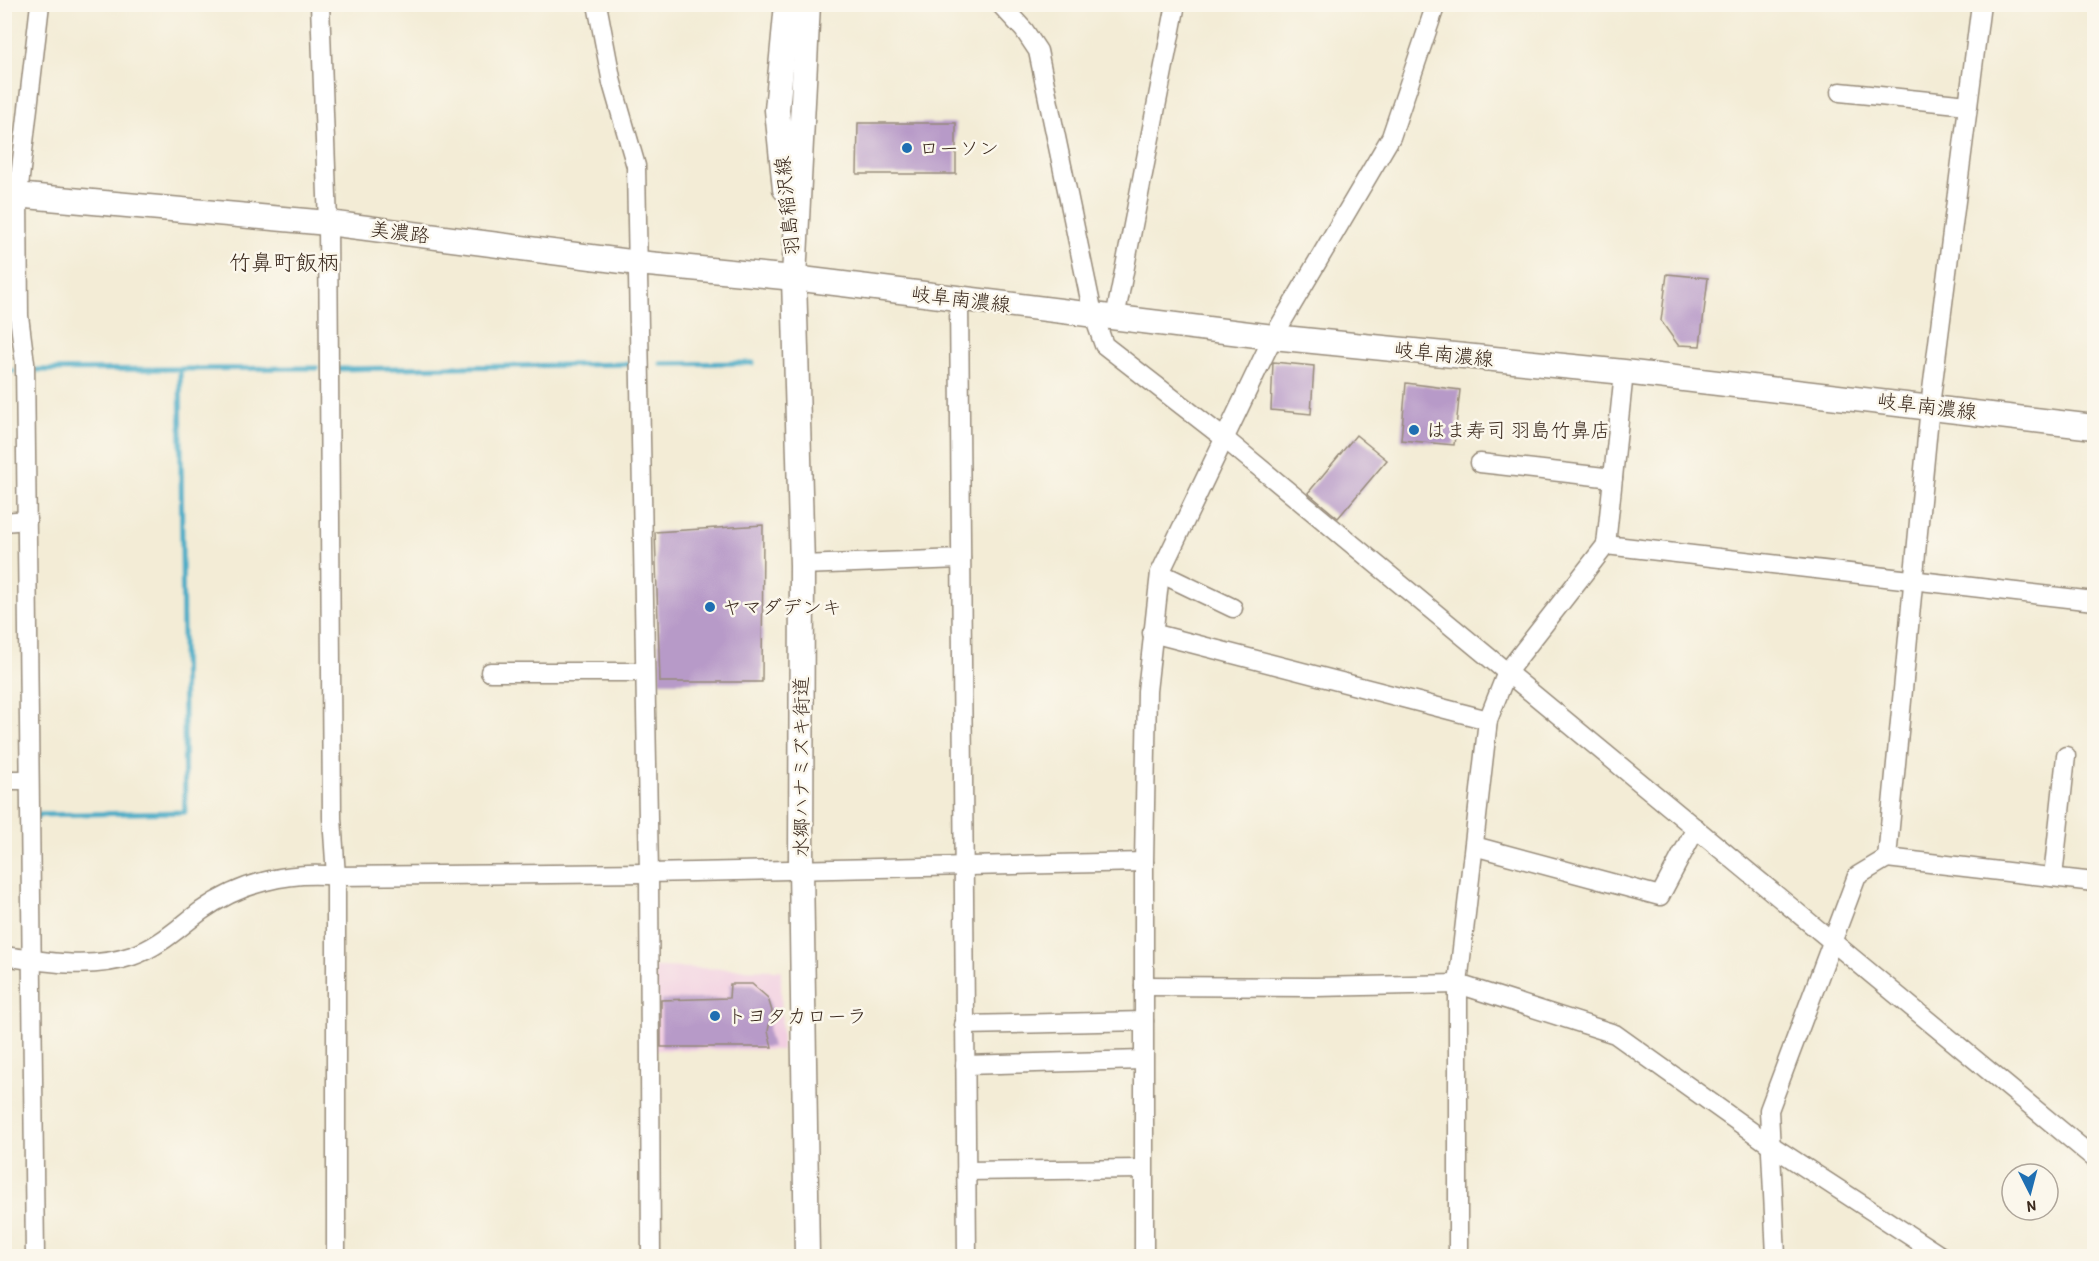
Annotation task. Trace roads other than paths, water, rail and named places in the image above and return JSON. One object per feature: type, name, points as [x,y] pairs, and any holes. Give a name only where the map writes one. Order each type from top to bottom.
[{"type":"main road","name":"羽島稲沢線","points":[[787,4],[777,110],[794,278]]},
{"type":"main road","name":"羽島稲沢線","points":[[794,278],[808,4]]},
{"type":"main road","name":"美濃路","points":[[11,195],[328,223],[638,264],[794,278]]},
{"type":"main road","name":"岐阜南濃線","points":[[794,278],[1273,337],[1624,372],[2094,427]]},
{"type":"main road","name":"水郷ハナミズキ街道","points":[[794,278],[802,565],[801,868],[807,1257]]},
{"type":"street","points":[[35,1257],[25,363],[12,316],[11,195],[40,4]]},
{"type":"street","points":[[320,4],[328,223],[332,806],[336,876],[336,1257]]},
{"type":"street","points":[[597,4],[612,82],[636,166],[649,873],[651,1257]]},
{"type":"street","points":[[1000,4],[1024,30],[1038,51],[1104,316]]},
{"type":"street","points":[[1176,4],[1104,316],[1104,345],[1226,440],[2094,1158]]},
{"type":"street","points":[[1143,1257],[1147,691],[1160,573],[1226,440],[1273,337],[1391,136],[1436,4]]},
{"type":"street","points":[[1887,858],[1930,406],[1981,4]]},
{"type":"street","points":[[1840,92],[1968,105]]},
{"type":"street","points":[[959,300],[967,1257]]},
{"type":"street","points":[[1458,1257],[1458,984],[1488,720],[1508,672],[1606,545],[1624,372]]},
{"type":"street","points":[[1480,463],[1613,478]]},
{"type":"street","points":[[4,522],[27,520]]},
{"type":"street","points":[[1606,545],[2094,601]]},
{"type":"street","points":[[802,565],[961,559]]},
{"type":"street","points":[[1160,573],[1233,608]]},
{"type":"street","points":[[1152,633],[1488,720]]},
{"type":"street","points":[[490,672],[644,672]]},
{"type":"street","points":[[2053,877],[2066,756]]},
{"type":"street","points":[[4,780],[29,780]]},
{"type":"street","points":[[1474,846],[1660,896],[1696,828]]},
{"type":"street","points":[[1776,1257],[1769,1110],[1857,876],[1887,858],[2094,882]]},
{"type":"street","points":[[4,956],[92,965],[131,957],[154,948],[202,910],[258,881],[312,874],[336,876],[649,873],[962,864],[1144,862]]},
{"type":"street","points":[[1144,986],[1316,987],[1458,984],[1615,1034],[1769,1144],[1941,1257]]},
{"type":"street","points":[[964,1025],[1144,1021]]},
{"type":"street","points":[[965,1065],[1143,1060]]},
{"type":"street","points":[[966,1171],[1143,1170]]},
{"type":"waterway","points":[[661,364],[753,363]]},
{"type":"waterway","points":[[337,369],[628,364]]},
{"type":"waterway","points":[[37,370],[317,368]]},
{"type":"waterway","points":[[37,818],[37,815],[185,812],[180,370]]},
{"type":"waterway","points":[[4,371],[13,371]]},
{"type":"place","name":"ローソン","points":[[907,148]]},
{"type":"place","name":"はま寿司 羽島竹鼻店","points":[[1414,430]]},
{"type":"place","name":"ヤマダデンキ","points":[[710,607]]},
{"type":"place","name":"トヨタカローラ","points":[[715,1016]]},
{"type":"district","name":"竹鼻町飯柄","points":[[284,262]]}]
